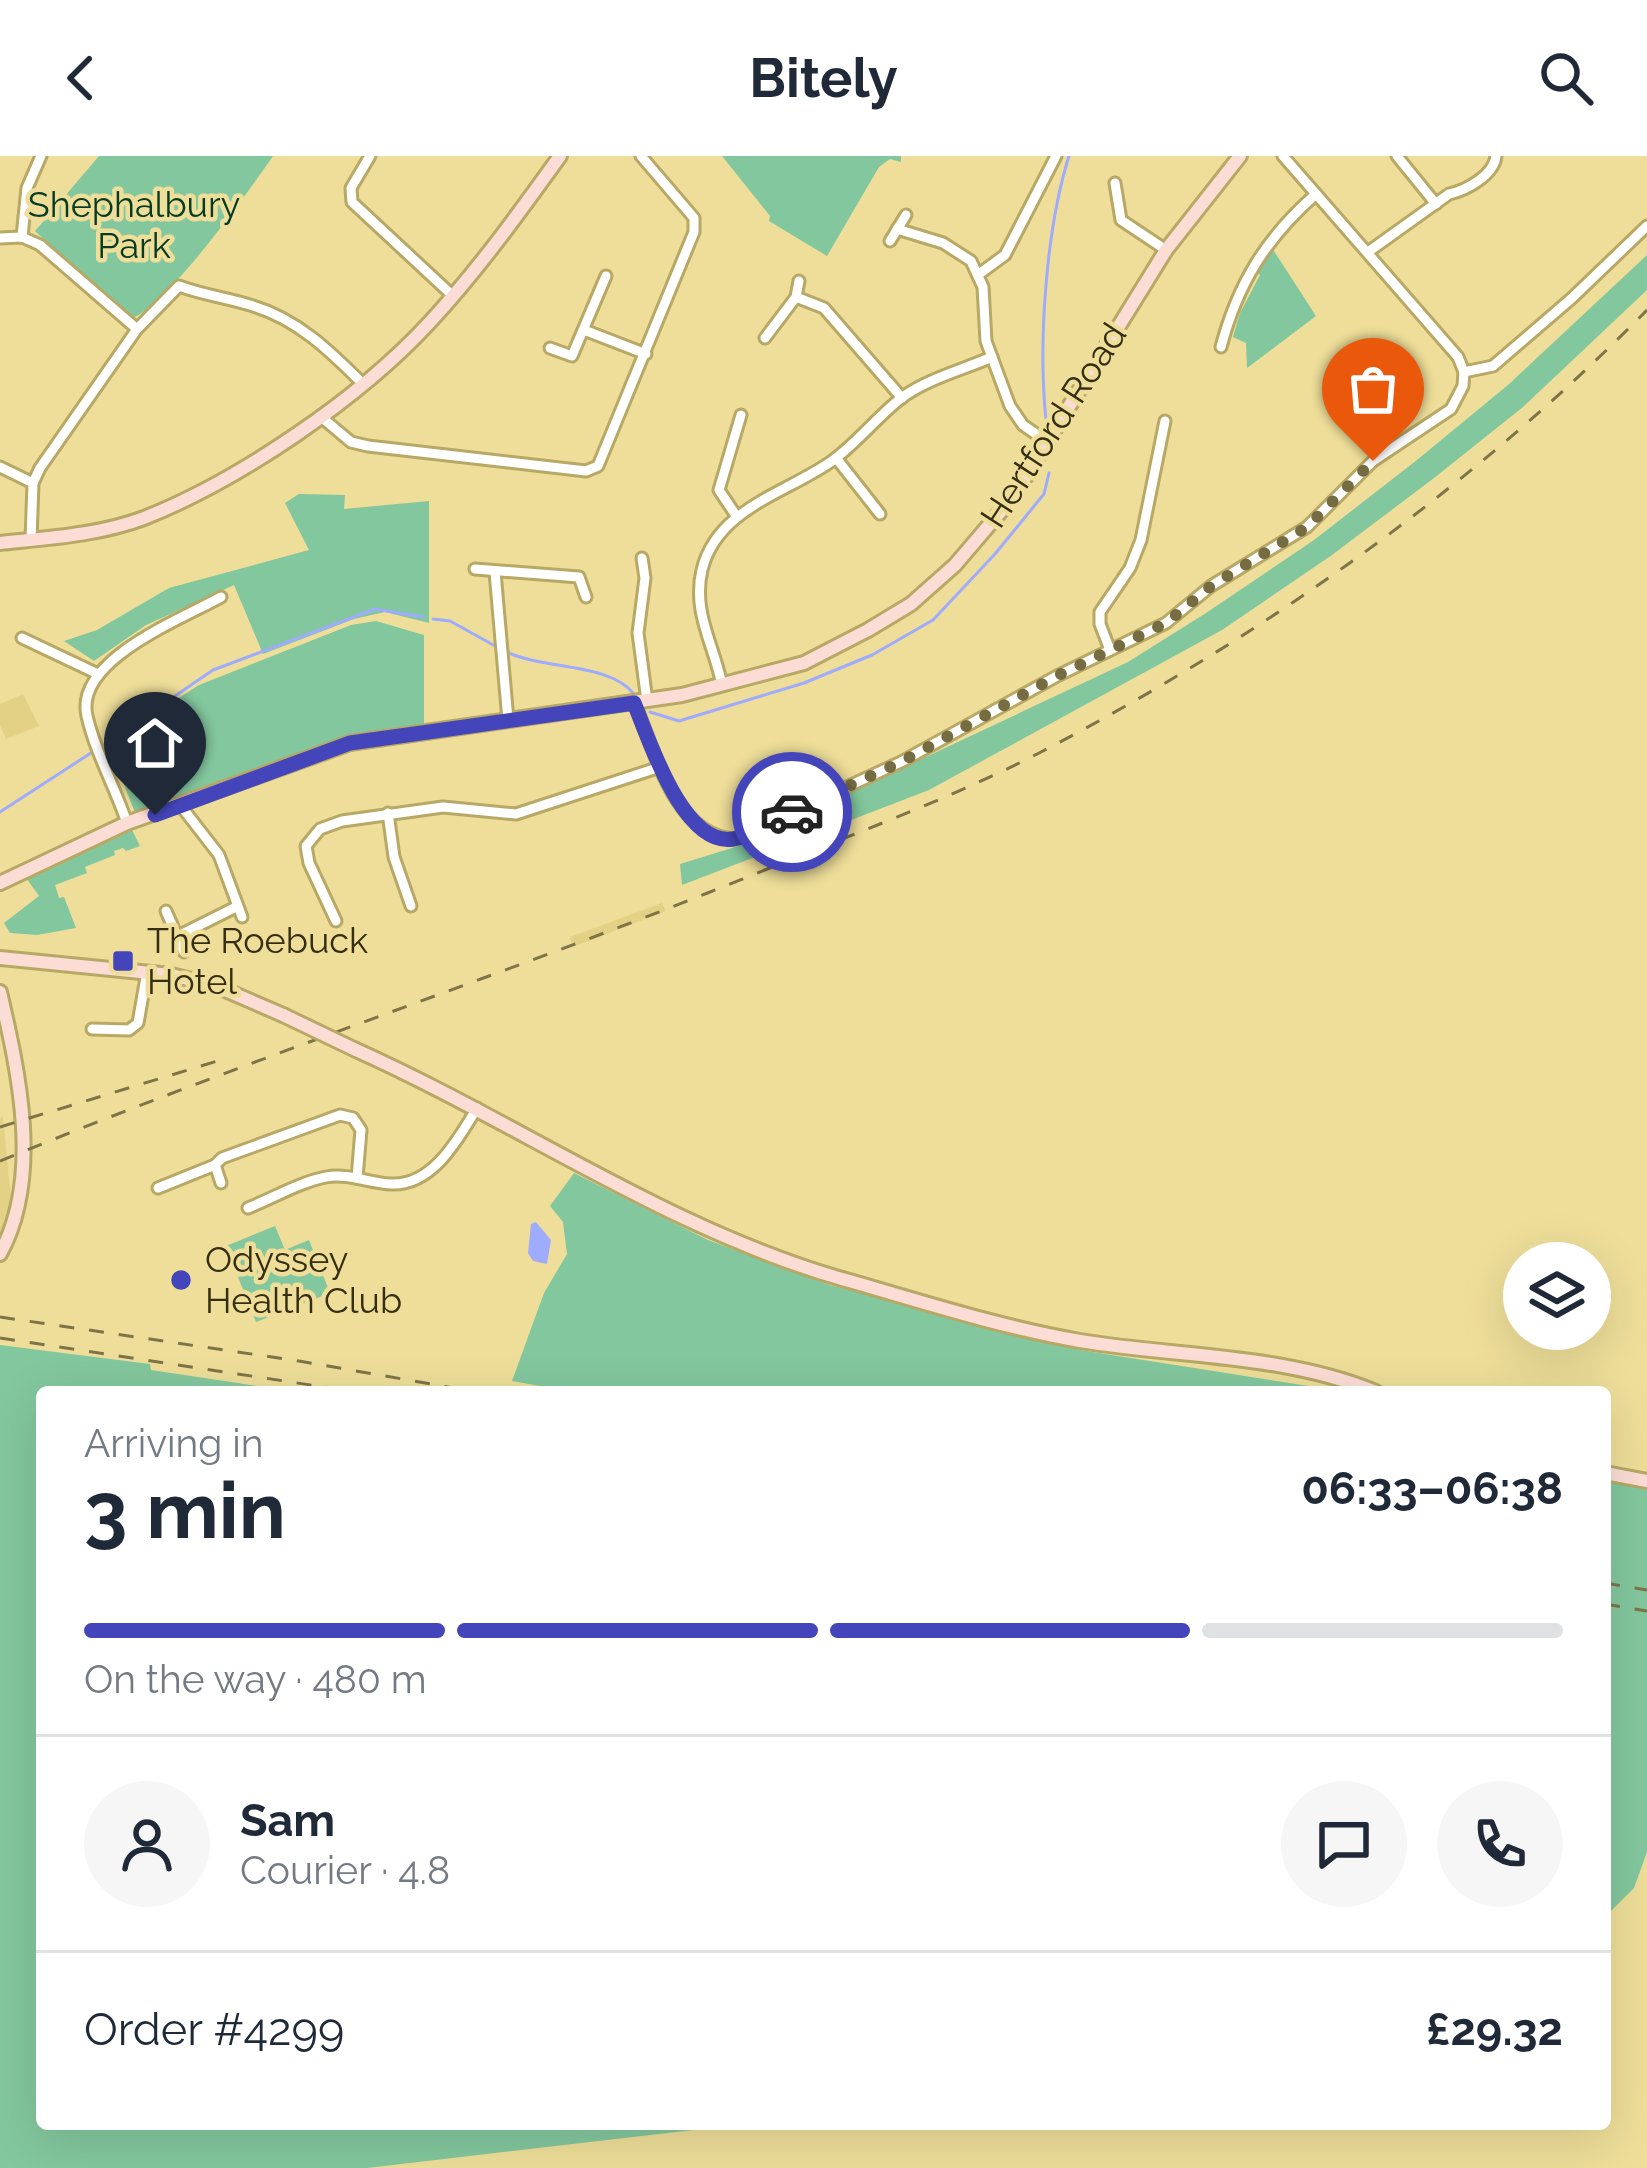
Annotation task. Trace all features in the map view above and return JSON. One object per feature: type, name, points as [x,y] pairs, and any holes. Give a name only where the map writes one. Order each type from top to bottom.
[{"type":"street","points":[[22,237],[27,188],[41,156]]},
{"type":"street","points":[[370,156],[352,183],[352,202],[454,296]]},
{"type":"street","points":[[0,543],[73,536],[141,519],[255,461],[320,416],[426,327],[560,156]]},
{"type":"street","points":[[320,416],[351,442],[586,471],[602,461],[695,224],[641,156]]},
{"type":"street","points":[[979,274],[1005,255],[1056,156]]},
{"type":"street","name":"Hertford Road","points":[[0,883],[127,823],[350,743],[722,686],[804,663],[911,604],[986,532],[1049,442],[1166,250],[1240,156]]},
{"type":"street","points":[[642,558],[641,702],[660,767],[706,834],[734,839],[901,762],[1166,623],[1211,586],[1307,527],[1373,461],[1451,410],[1460,397],[1464,372],[1448,344],[1283,156]]},
{"type":"street","points":[[1397,156],[1436,204]]},
{"type":"street","points":[[1368,252],[1490,171],[1496,156]]},
{"type":"street","points":[[1115,183],[1124,224],[1166,250]]},
{"type":"street","points":[[1221,346],[1234,301],[1251,266],[1284,223],[1316,194]]},
{"type":"street","points":[[890,242],[906,215]]},
{"type":"street","points":[[1464,372],[1493,365],[1647,226]]},
{"type":"street","points":[[898,229],[960,250],[979,274],[992,357],[1016,418],[1049,442]]},
{"type":"street","points":[[0,238],[22,237],[47,249],[137,329]]},
{"type":"street","points":[[550,348],[572,356],[606,276]]},
{"type":"street","points":[[765,338],[796,297],[799,281]]},
{"type":"street","points":[[31,540],[33,483],[137,329],[179,286],[281,318],[326,347],[362,383]]},
{"type":"street","points":[[796,297],[824,308],[902,398]]},
{"type":"street","points":[[584,330],[646,354]]},
{"type":"street","points":[[722,686],[704,628],[700,585],[710,551],[737,517],[836,458],[902,398],[992,357]]},
{"type":"street","points":[[737,517],[719,490],[742,430],[741,415]]},
{"type":"street","points":[[1110,650],[1100,612],[1130,568],[1141,540],[1165,421]]},
{"type":"street","points":[[836,458],[876,499],[880,514]]},
{"type":"street","points":[[0,466],[33,483]]},
{"type":"street","points":[[475,569],[579,577],[586,597]]},
{"type":"street","points":[[495,572],[508,720]]},
{"type":"street","points":[[127,823],[87,718],[86,702],[98,674],[118,655],[221,597]]},
{"type":"street","points":[[22,638],[98,674]]},
{"type":"street","points":[[336,921],[308,862],[307,846],[320,829],[388,813],[443,807],[516,814],[660,767]]},
{"type":"street","points":[[178,935],[239,912],[219,855],[181,806]]},
{"type":"street","points":[[388,813],[394,856],[411,906]]},
{"type":"street","points":[[166,911],[184,952]]},
{"type":"street","points":[[0,958],[200,981],[284,1015],[477,1108],[713,1233],[834,1277],[1050,1335],[1297,1371],[1362,1386]]},
{"type":"street","points":[[92,1029],[129,1030],[138,1023],[147,972]]},
{"type":"street","points":[[0,994],[23,1163],[16,1220],[0,1254]]},
{"type":"street","points":[[248,1208],[322,1178],[412,1182],[443,1156],[477,1108]]},
{"type":"street","points":[[158,1188],[332,1115],[347,1115],[361,1130],[358,1178]]},
{"type":"street","points":[[215,1165],[221,1183]]},
{"type":"street","points":[[1611,1474],[1641,1480]]},
{"type":"shaded area","points":[[23,694],[39,726],[6,739],[0,704]]},
{"type":"shaded area","points":[[662,903],[666,911],[573,947],[570,937]]},
{"type":"shaded area","points":[[0,1118],[12,1209],[0,1237]]},
{"type":"green space","name":"Shephalbury Park","points":[[99,156],[273,156],[184,273],[129,319],[35,231]]},
{"type":"green space","points":[[722,156],[901,156],[901,162],[890,159],[879,167],[827,256],[769,221],[770,216]]},
{"type":"green space","points":[[1272,248],[1316,316],[1247,368],[1246,343],[1233,337],[1260,275],[1255,269]]},
{"type":"green space","points":[[1647,255],[1647,290],[1523,407],[1332,555],[1222,630],[929,790],[682,885],[680,864],[732,848],[1128,662],[1206,613],[1314,540],[1417,460],[1508,385]]},
{"type":"green space","points":[[299,494],[345,495],[344,509],[429,501],[429,623],[385,612],[263,654],[234,585],[146,625],[94,661],[64,641],[97,630],[169,588],[309,550],[285,503]]},
{"type":"green space","points":[[376,621],[424,635],[424,724],[355,734],[135,813],[108,743],[199,685],[351,625]]},
{"type":"green space","points":[[129,824],[140,846],[114,851],[115,855],[85,867],[87,873],[55,885],[76,928],[37,935],[10,933],[4,923],[39,896],[24,875]]},
{"type":"green space","points":[[574,1173],[708,1240],[830,1285],[1080,1350],[1309,1386],[540,1386],[512,1381],[544,1293],[567,1254],[563,1222],[550,1206]]},
{"type":"green space","points":[[275,1226],[285,1250],[309,1240],[330,1293],[256,1322],[238,1277],[287,1257],[285,1251],[236,1270],[226,1246]]},
{"type":"green space","points":[[0,1345],[150,1364],[151,1370],[258,1386],[36,1386],[36,2130],[693,2130],[367,2168],[0,2168]]},
{"type":"green space","points":[[1611,1482],[1647,1489],[1647,1852],[1634,1888],[1611,1911]]},
{"type":"water","points":[[536,1222],[551,1240],[547,1264],[533,1261],[528,1253],[531,1224]]},
{"type":"waterway","points":[[1046,420],[1046,286],[1069,156]]},
{"type":"waterway","points":[[650,712],[679,721],[804,683],[872,655],[933,620],[1044,494],[1049,473]]},
{"type":"waterway","points":[[102,746],[213,670],[375,609],[423,617]]},
{"type":"waterway","points":[[433,619],[450,621],[497,647]]},
{"type":"waterway","points":[[505,651],[608,676],[634,694]]},
{"type":"waterway","points":[[0,812],[94,751]]},
{"type":"railway","points":[[0,1161],[685,902],[978,783],[1041,752],[1204,659],[1361,555],[1510,438],[1647,310]]},
{"type":"railway","points":[[0,1127],[224,1059]]},
{"type":"railway","points":[[0,1317],[443,1386]]},
{"type":"railway","points":[[0,1338],[317,1386]]},
{"type":"railway","points":[[1611,1584],[1647,1590]]},
{"type":"railway","points":[[1611,1605],[1647,1611]]},
{"type":"way so far","points":[[792,812],[901,762],[1057,676],[1166,623],[1211,586],[1307,527],[1373,461]]},
{"type":"place","name":"The Roebuck Hotel","points":[[123,961]]},
{"type":"place","name":"Odyssey Health Club","points":[[181,1280]]},
{"type":"route","points":[[155,815],[350,743],[634,703],[676,797],[706,834],[734,839],[792,812]]}]
